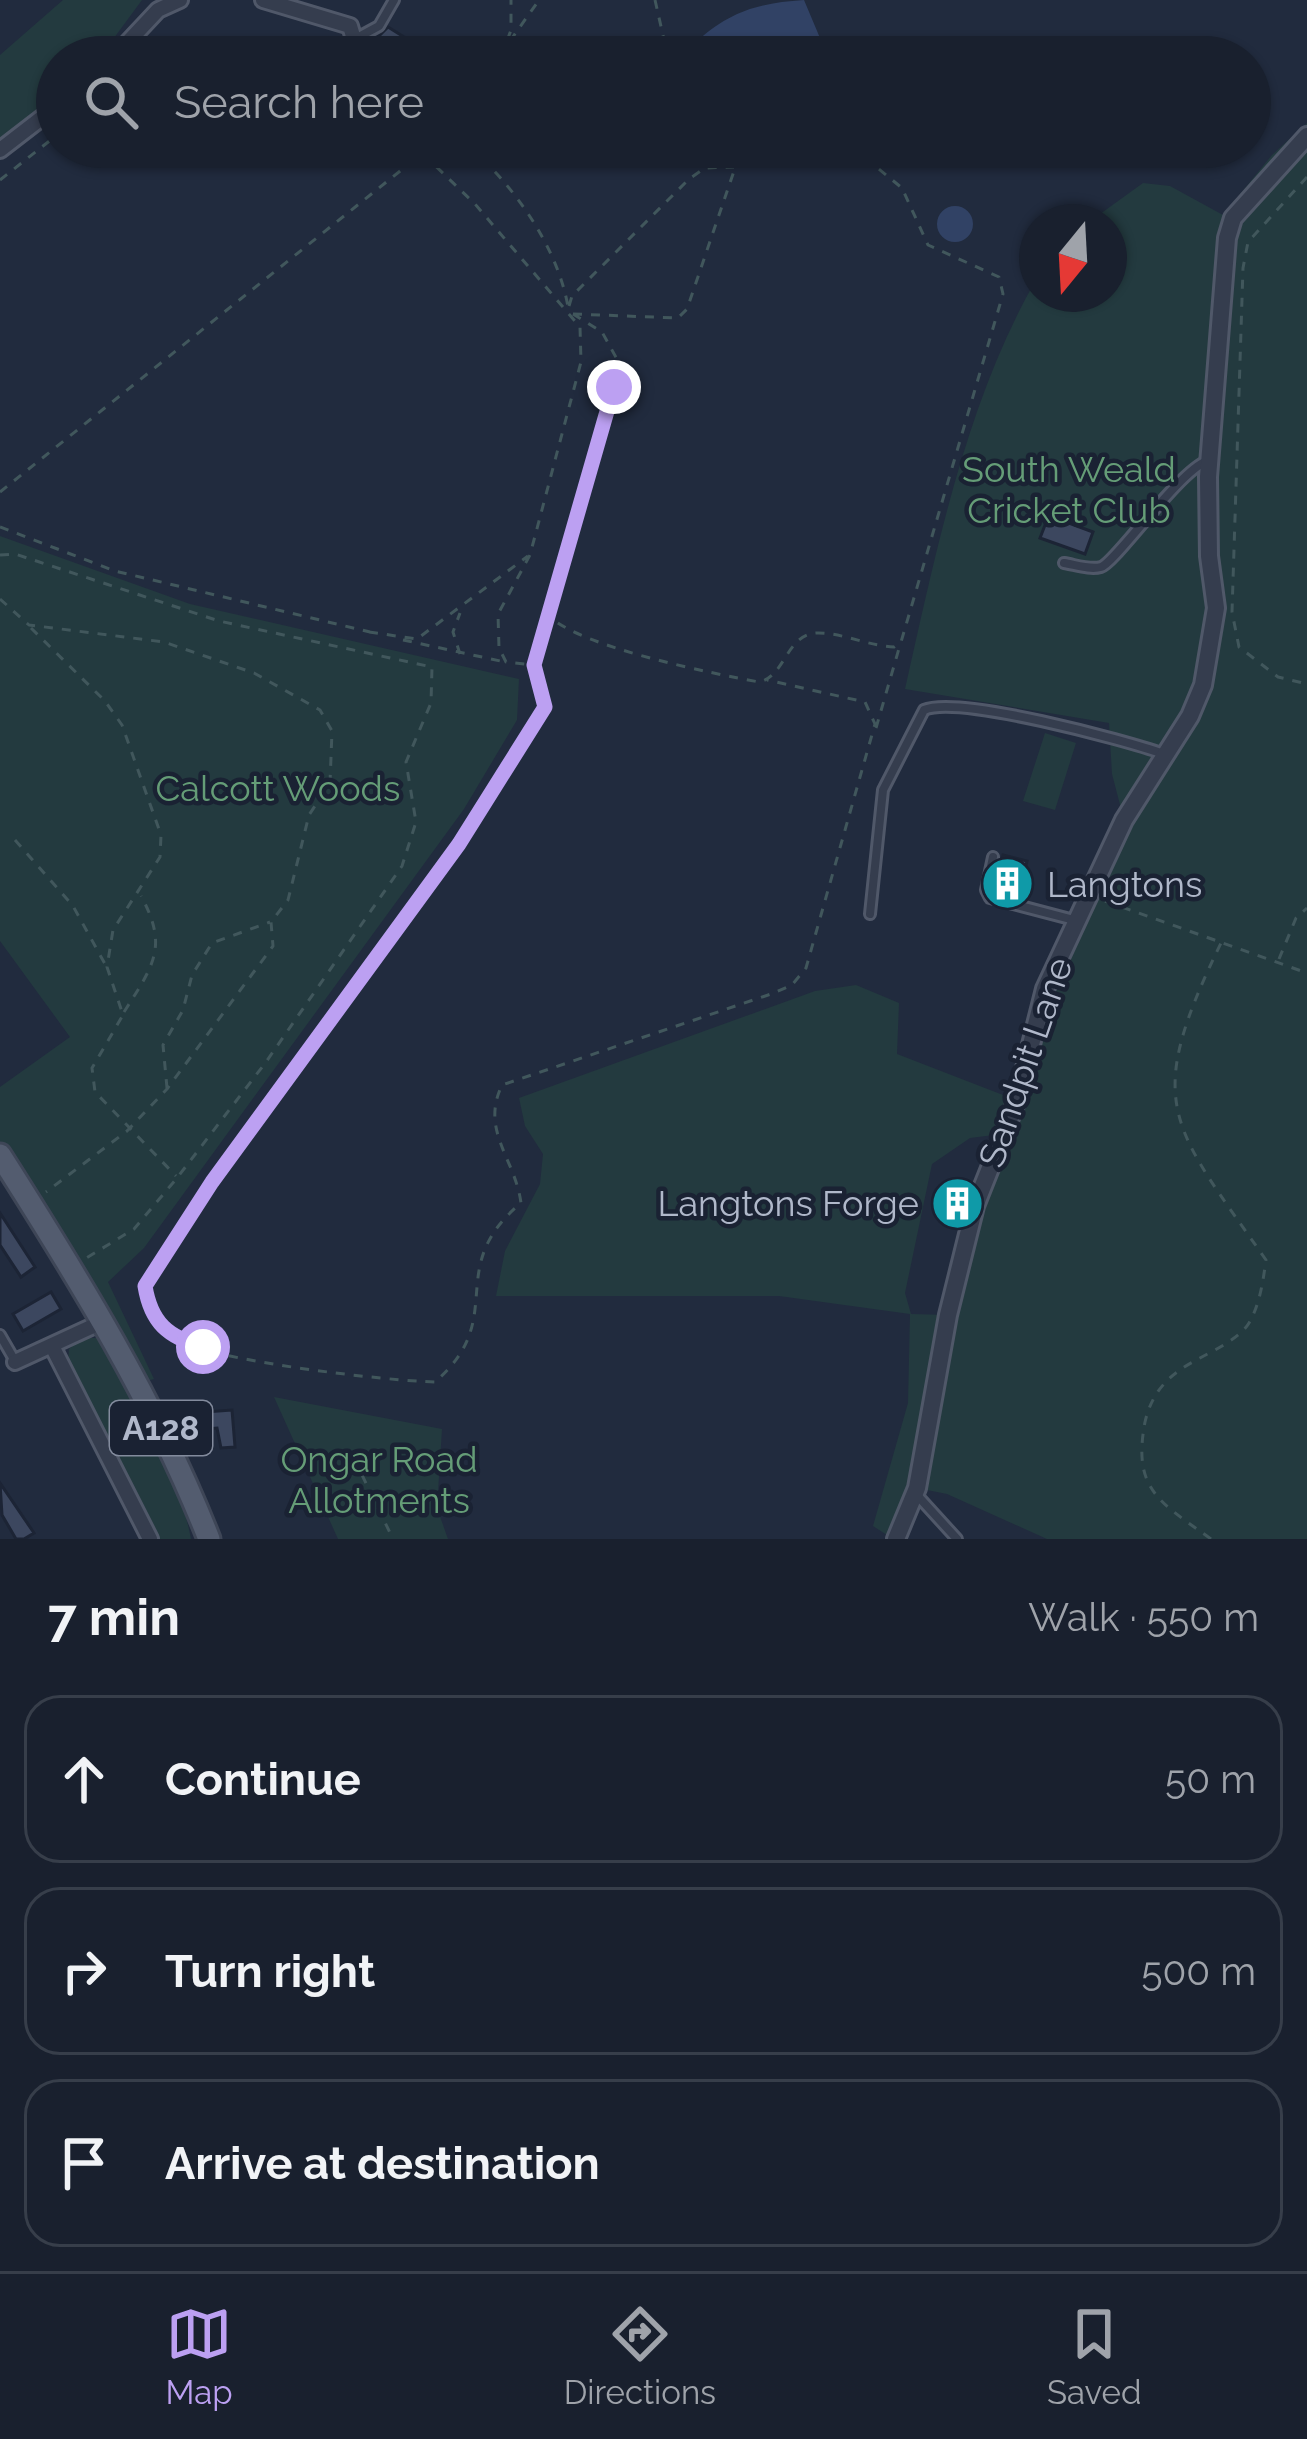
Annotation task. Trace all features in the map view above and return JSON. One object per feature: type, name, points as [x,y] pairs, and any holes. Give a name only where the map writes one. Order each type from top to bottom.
[{"type":"main road","name":"A128","points":[[0,1155],[104,1321],[177,1457],[209,1539]]},
{"type":"street","points":[[134,36],[158,10],[180,0]]},
{"type":"street","points":[[263,0],[344,23],[354,36]]},
{"type":"street","points":[[0,150],[36,122]]},
{"type":"street","name":"Sandpit Lane","points":[[896,1539],[915,1493],[975,1206],[1017,1100],[1045,989],[1124,820],[1203,685],[1216,608],[1209,556],[1209,461],[1221,289],[1233,218],[1307,136]]},
{"type":"street","points":[[15,1362],[104,1321]]},
{"type":"street","points":[[52,1346],[150,1539]]},
{"type":"lane","points":[[362,36],[380,26],[394,0]]},
{"type":"lane","points":[[1064,562],[1097,569],[1111,563],[1151,511],[1201,461],[1209,461]]},
{"type":"lane","points":[[870,914],[883,790],[916,720],[930,706],[1077,729],[1166,754]]},
{"type":"lane","points":[[993,856],[986,890],[990,898],[1076,920]]},
{"type":"lane","points":[[0,1336],[15,1362]]},
{"type":"lane","points":[[915,1493],[957,1539]]},
{"type":"path","points":[[506,36],[511,0]]},
{"type":"path","points":[[513,36],[539,0]]},
{"type":"path","points":[[655,0],[663,36]]},
{"type":"path","points":[[0,179],[36,152]]},
{"type":"path","points":[[0,492],[405,168]]},
{"type":"path","points":[[436,168],[568,308],[580,327],[581,362],[530,555],[497,614],[499,648],[506,662]]},
{"type":"path","points":[[488,168],[525,210],[550,257],[568,308]]},
{"type":"path","points":[[568,308],[572,296],[705,168],[735,168],[688,309],[678,318],[573,314]]},
{"type":"path","points":[[573,314],[602,332],[618,361],[534,665],[545,707],[504,777],[212,1182],[145,1286],[149,1311],[172,1338],[320,1373],[435,1382],[467,1346],[477,1318],[476,1266],[482,1248],[496,1224],[520,1203],[516,1175],[492,1124],[492,1106],[502,1085],[792,985],[813,949],[1003,294],[999,277],[928,245],[902,188],[877,168]]},
{"type":"path","points":[[1307,177],[1248,242],[1243,268],[1232,612],[1239,646],[1278,676],[1307,684]]},
{"type":"path","points":[[0,527],[115,571],[460,654],[534,665]]},
{"type":"path","points":[[0,554],[15,554],[219,621],[432,667],[430,704],[406,762],[416,822],[402,866],[266,1062],[177,1178],[134,1229],[72,1268]]},
{"type":"path","points":[[393,638],[417,640],[530,555]]},
{"type":"path","points":[[0,599],[122,725],[161,835],[160,857],[113,930],[106,967]]},
{"type":"path","points":[[460,654],[452,632],[464,606]]},
{"type":"path","points":[[550,617],[573,631],[636,652],[865,702],[872,710],[872,741]]},
{"type":"path","points":[[28,625],[164,643],[254,673],[320,710],[332,731],[330,783],[309,814],[288,900],[272,922],[212,944],[192,975],[183,1010],[163,1046],[167,1089]]},
{"type":"path","points":[[767,680],[803,637],[816,633],[875,646],[901,642]]},
{"type":"path","points":[[16,840],[73,906],[106,967],[123,1015]]},
{"type":"path","points":[[140,894],[158,927],[153,965],[92,1068],[95,1092],[127,1131],[177,1178]]},
{"type":"path","points":[[1088,895],[1307,973]]},
{"type":"path","points":[[1278,961],[1296,918],[1307,908]]},
{"type":"path","points":[[29,1202],[127,1131],[167,1089],[273,946],[272,922]]},
{"type":"path","points":[[1211,1539],[1165,1506],[1144,1480],[1139,1455],[1155,1394],[1175,1373],[1247,1327],[1261,1292],[1266,1260],[1206,1180],[1177,1118],[1173,1061],[1221,943]]},
{"type":"path","points":[[362,1475],[393,1539]]},
{"type":"green space","points":[[63,0],[142,0],[115,36],[36,36],[36,131],[0,159],[0,55]]},
{"type":"green space","name":"South Weald Cricket Club","points":[[1307,123],[1307,1539],[1047,1539],[947,1494],[917,1488],[893,1539],[873,1526],[908,1403],[910,1314],[779,1296],[496,1296],[505,1251],[540,1184],[543,1154],[525,1126],[519,1098],[815,991],[856,985],[899,1003],[897,1054],[1016,1100],[1045,989],[1124,820],[1112,774],[1109,723],[905,689],[956,478],[991,375],[1019,312],[1127,312],[1127,204],[1114,204],[1143,183],[1170,186],[1223,215],[1261,168],[1271,168],[1271,156]],"holes":[[[1002,1134],[948,1315],[911,1314],[905,1293],[932,1164],[970,1138]]]},
{"type":"green space","name":"Calcott Woods","points":[[0,536],[190,604],[519,679],[517,720],[464,809],[144,1248],[108,1282],[154,1379],[150,1380],[103,1321],[0,1155],[0,1087],[70,1037],[0,941]]},
{"type":"green space","points":[[1045,733],[1076,743],[1055,810],[1023,801]]},
{"type":"green space","points":[[81,1338],[97,1338],[138,1411],[176,1486],[191,1539],[159,1539],[68,1361],[69,1349]]},
{"type":"green space","name":"Ongar Road Allotments","points":[[274,1397],[442,1429],[437,1508],[448,1539],[338,1539]]},
{"type":"water","points":[[804,0],[819,36],[703,36],[731,17]]},
{"type":"water","points":[[955,206],[968,211],[973,224],[968,237],[955,242],[942,237],[937,224],[942,211]]},
{"type":"building","points":[[388,27],[402,36],[379,36]]},
{"type":"building","points":[[1058,519],[1093,532],[1085,554],[1040,538],[1047,520],[1056,524]]},
{"type":"building","name":"Langtons","points":[[1003,855],[1027,861],[1018,897],[995,889]]},
{"type":"building","name":"Langtons Forge","points":[[955,1182],[968,1185],[958,1223],[948,1222]]},
{"type":"building","points":[[0,1213],[35,1267],[21,1277],[0,1245]]},
{"type":"building","points":[[51,1292],[61,1309],[23,1331],[13,1314]]},
{"type":"building","points":[[232,1410],[235,1447],[221,1448],[217,1428],[192,1430],[191,1413]]},
{"type":"building","points":[[0,1483],[34,1533],[24,1539],[16,1539],[2,1515]]},
{"type":"place","name":"Langtons","points":[[1008,884]]},
{"type":"place","name":"Langtons Forge","points":[[958,1203]]},
{"type":"route","points":[[203,1347],[172,1338],[149,1311],[145,1286],[212,1182],[459,844],[545,707],[541,676],[534,665],[614,387]]}]
